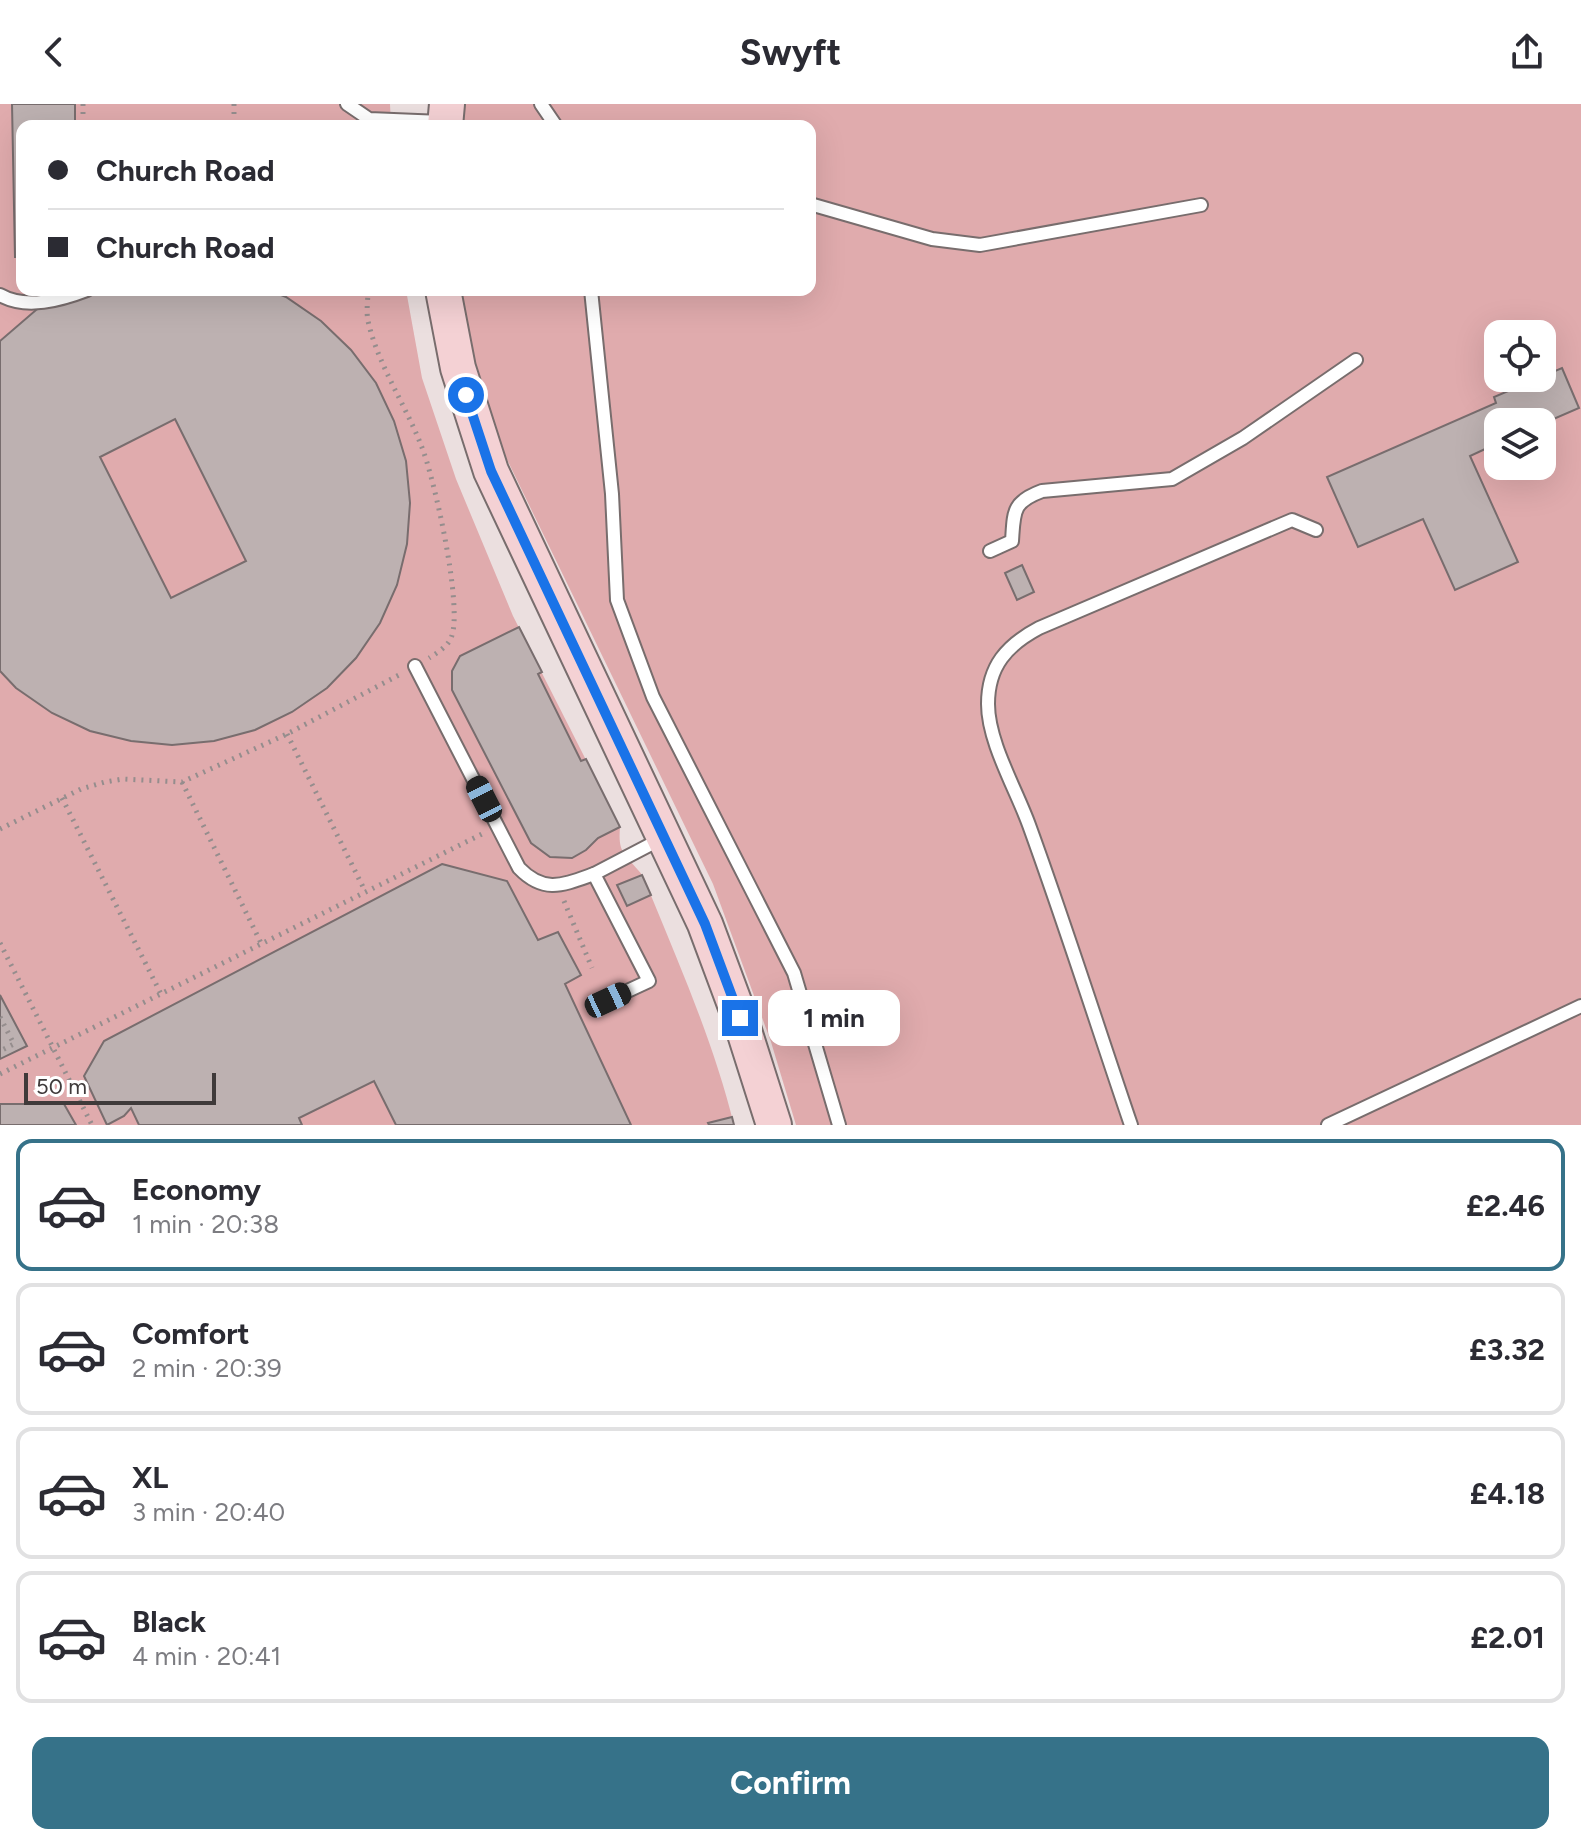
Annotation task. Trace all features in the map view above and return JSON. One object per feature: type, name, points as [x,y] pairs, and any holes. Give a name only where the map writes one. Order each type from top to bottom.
[{"type":"street","points":[[444,296],[458,368],[491,471],[705,924],[740,1018],[774,1125]]},
{"type":"lane","points":[[347,104],[369,119],[446,117]]},
{"type":"lane","points":[[816,206],[932,239],[980,245],[1201,205]]},
{"type":"lane","points":[[0,295],[10,301],[28,302],[70,296]]},
{"type":"lane","points":[[592,296],[612,494],[617,600],[653,697],[794,973],[839,1125]]},
{"type":"lane","points":[[990,551],[1012,541],[1014,511],[1024,497],[1042,491],[1172,479],[1243,438],[1356,360]]},
{"type":"lane","points":[[1131,1125],[1028,824],[992,732],[989,695],[995,671],[1007,648],[1039,628],[1292,520],[1316,530]]},
{"type":"lane","points":[[415,666],[519,868],[530,879],[540,885],[558,885],[594,874],[664,837]]},
{"type":"lane","points":[[594,874],[649,981],[608,1000]]},
{"type":"lane","points":[[1328,1125],[1581,1006]]},
{"type":"path","points":[[0,829],[93,786],[123,779],[182,782],[287,734],[415,666],[451,640],[455,625],[454,603],[433,479],[377,348],[368,318],[368,296]]},
{"type":"path","points":[[287,734],[365,891]]},
{"type":"path","points":[[182,782],[261,943]]},
{"type":"path","points":[[62,798],[161,994]]},
{"type":"path","points":[[0,1074],[497,826]]},
{"type":"path","points":[[558,885],[592,968]]},
{"type":"path","points":[[0,943],[92,1125]]},
{"type":"path","points":[[0,1017],[14,1044],[0,1051]]},
{"type":"shaded area","points":[[0,104],[390,104],[391,120],[16,120],[16,296],[407,296],[422,378],[456,479],[513,616],[620,827],[623,851],[646,883],[708,1038],[734,1125],[0,1125]]},
{"type":"shaded area","points":[[462,104],[1581,104],[1581,1125],[796,1125],[771,1042],[713,884],[498,441],[477,381],[460,296],[816,296],[816,120],[461,120]]},
{"type":"building","points":[[12,104],[75,104],[75,120],[16,120],[15,257]]},
{"type":"building","points":[[61,296],[284,296],[321,321],[351,350],[376,383],[394,421],[406,461],[410,503],[407,544],[397,585],[380,623],[356,658],[327,688],[292,712],[255,730],[214,741],[172,745],[131,741],[90,731],[52,713],[16,688],[0,671],[0,341],[36,310]],"holes":[[[175,419],[246,561],[171,598],[100,457]]]},
{"type":"building","points":[[1562,368],[1579,408],[1556,418],[1556,408],[1485,408],[1496,403],[1494,397],[1506,392],[1556,392],[1556,371]]},
{"type":"building","points":[[1484,408],[1484,450],[1470,456],[1518,562],[1455,590],[1423,519],[1358,547],[1327,477]]},
{"type":"building","points":[[1022,565],[1034,592],[1017,600],[1005,573]]},
{"type":"building","points":[[519,627],[542,672],[538,674],[581,761],[586,759],[620,827],[598,838],[572,858],[550,857],[531,843],[452,690],[452,671],[460,656]]},
{"type":"building","points":[[442,864],[507,881],[538,940],[558,932],[581,975],[565,984],[631,1125],[396,1125],[374,1081],[299,1118],[302,1125],[139,1125],[131,1108],[124,1116],[107,1125],[84,1076],[104,1041]]},
{"type":"building","points":[[642,875],[651,895],[627,906],[617,885]]},
{"type":"building","points":[[0,995],[27,1046],[0,1059]]},
{"type":"building","points":[[0,1104],[64,1104],[76,1125],[0,1125]]},
{"type":"building","points":[[732,1117],[734,1125],[708,1123]]},
{"type":"route","points":[[466,395],[491,471],[705,924],[740,1018]]}]
